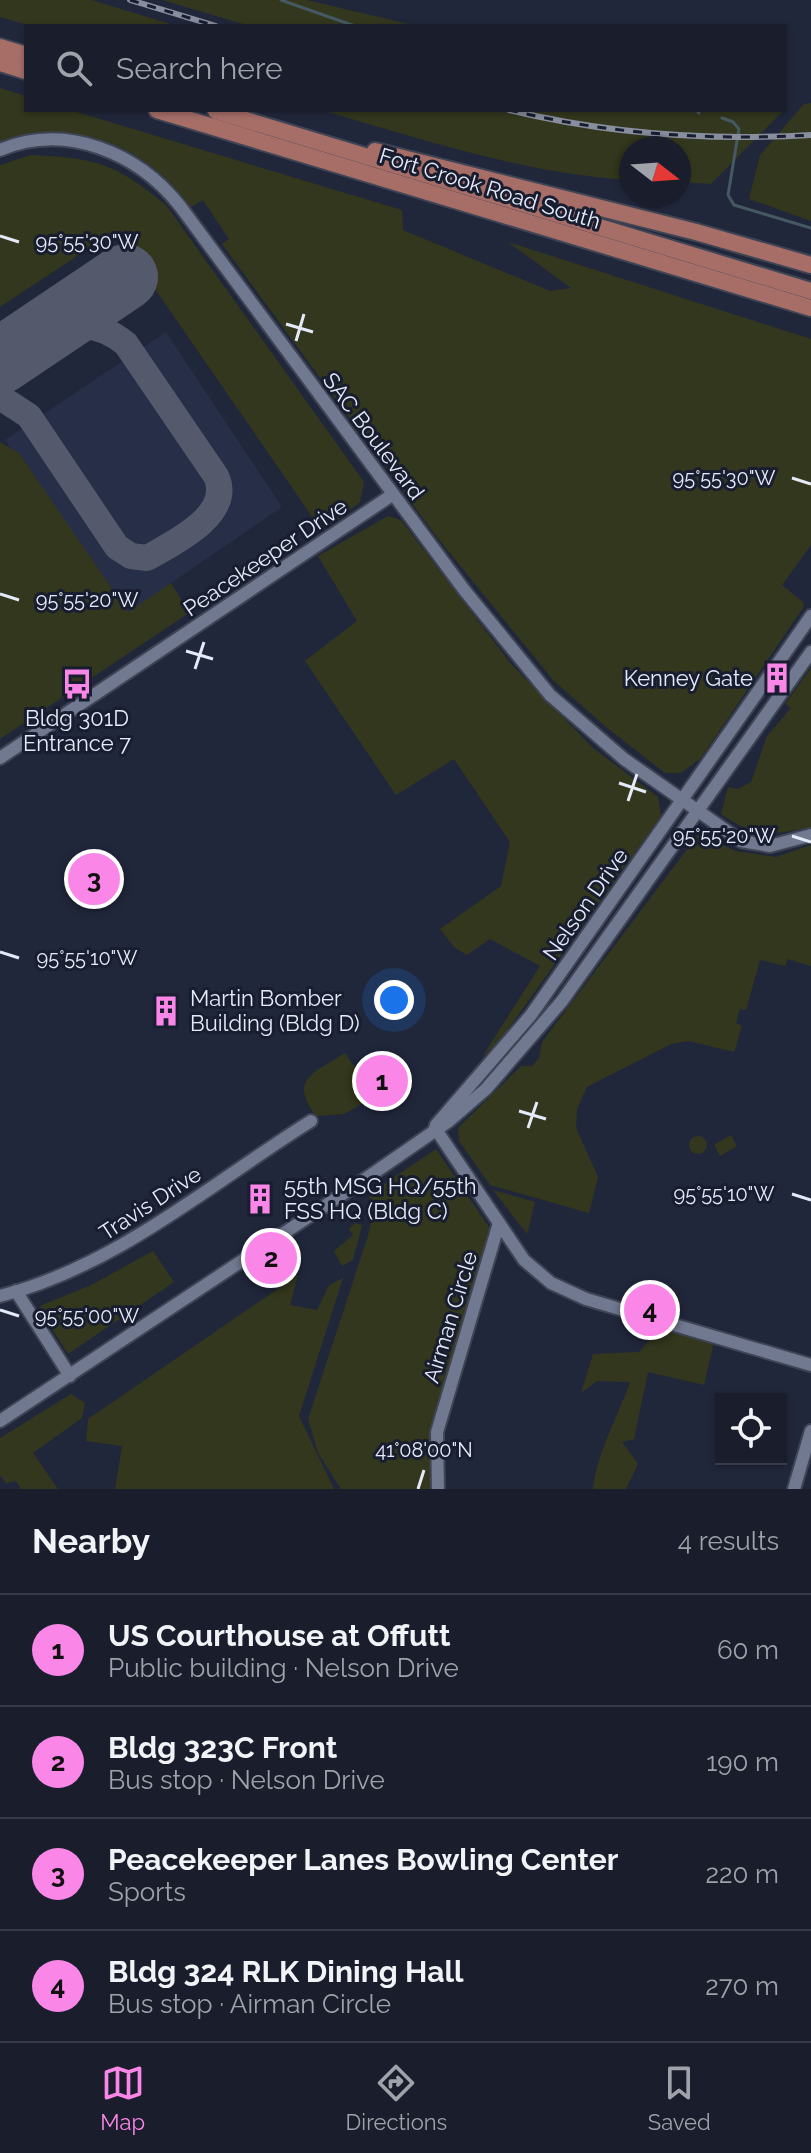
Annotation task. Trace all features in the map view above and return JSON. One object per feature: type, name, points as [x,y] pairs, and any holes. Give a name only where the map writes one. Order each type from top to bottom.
[{"type":"main road","points":[[0,47],[24,54]]},
{"type":"main road","points":[[0,63],[24,70]]},
{"type":"main road","name":"Fort Crook Road South","points":[[164,112],[811,308]]},
{"type":"main road","points":[[221,112],[811,291]]},
{"type":"main road","name":"Fort Crook Road South","points":[[222,112],[547,193],[811,265]]},
{"type":"main road","points":[[778,298],[811,314]]},
{"type":"street","name":"SAC Boulevard","points":[[0,150],[37,141],[82,143],[121,155],[156,179],[198,230],[392,495],[508,646],[550,695],[591,733],[681,801],[753,845],[784,844],[811,835]]},
{"type":"street","name":"Peacekeeper Drive","points":[[0,758],[392,495]]},
{"type":"street","name":"Nelson Drive","points":[[435,1128],[531,1015],[811,616]]},
{"type":"street","name":"Nelson Drive","points":[[0,1421],[355,1186],[466,1107],[529,1043],[699,813],[811,652]]},
{"type":"street","name":"Travis Drive","points":[[0,1296],[99,1260],[311,1121]]},
{"type":"street","points":[[435,1128],[499,1223]]},
{"type":"street","name":"Airman Circle","points":[[499,1223],[531,1267],[560,1289],[811,1365]]},
{"type":"street","name":"Airman Circle","points":[[438,1489],[437,1432],[499,1223]]},
{"type":"street","points":[[16,1291],[70,1376]]},
{"type":"street","points":[[794,1489],[811,1431]]},
{"type":"shaded area","points":[[166,332],[282,507],[123,616],[5,440]]},
{"type":"green space","points":[[0,0],[92,0],[170,24],[24,24],[0,17]]},
{"type":"green space","points":[[162,0],[307,0],[409,24],[243,24]]},
{"type":"green space","points":[[0,88],[24,95],[24,112],[77,112],[402,210],[403,230],[550,291],[571,288],[508,242],[811,339],[811,545],[782,585],[804,603],[803,608],[701,758],[681,773],[665,773],[553,680],[436,536],[222,244],[229,239],[203,200],[191,207],[153,167],[106,142],[54,132],[0,142]]},
{"type":"green space","points":[[811,103],[811,221],[749,199],[760,155],[804,104]]},
{"type":"green space","points":[[328,112],[782,112],[711,184],[691,183],[691,136],[619,136],[619,179],[552,171],[474,154]]},
{"type":"green space","points":[[31,155],[72,158],[104,165],[133,180],[166,205],[364,482],[360,502],[322,531],[115,231],[0,307],[0,165]]},
{"type":"green space","points":[[0,442],[19,453],[128,612],[171,583],[189,613],[0,739]]},
{"type":"green space","points":[[388,516],[401,520],[512,665],[593,748],[658,797],[661,816],[501,1039],[482,1057],[540,966],[490,939],[467,955],[455,948],[440,929],[501,886],[510,842],[454,759],[396,795],[305,661],[357,621],[318,556]]},
{"type":"green space","points":[[811,668],[811,827],[774,833],[744,828],[721,814],[728,787],[738,789],[751,782],[767,736],[791,708],[785,704]]},
{"type":"green space","points":[[700,832],[735,851],[776,857],[811,845],[811,966],[788,959],[785,966],[760,960],[746,1010],[740,1009],[736,1023],[742,1026],[734,1052],[689,1041],[671,1044],[587,1087],[577,1109],[576,1128],[598,1177],[589,1213],[490,1185],[459,1141],[458,1128],[521,1066],[532,1066],[539,1058],[542,1042]]},
{"type":"green space","points":[[345,1053],[375,1097],[344,1114],[316,1116],[304,1093],[305,1085],[315,1072]]},
{"type":"green space","points":[[731,1135],[737,1146],[720,1156],[714,1145]]},
{"type":"green space","points":[[698,1136],[707,1145],[698,1154],[689,1145]]},
{"type":"green space","points":[[436,1149],[491,1230],[436,1417],[430,1451],[435,1489],[341,1489],[318,1453],[308,1419],[368,1236],[373,1212],[369,1194]]},
{"type":"green space","points":[[493,1190],[535,1202],[527,1234]]},
{"type":"green space","points":[[355,1223],[362,1225],[353,1260],[342,1266],[334,1251],[353,1235],[349,1229]]},
{"type":"green space","points":[[153,1251],[174,1282],[68,1354],[39,1308],[91,1285]]},
{"type":"green space","points":[[298,1275],[290,1305],[317,1310],[329,1285],[343,1278],[299,1416],[334,1489],[115,1489],[122,1446],[86,1441],[88,1419]]},
{"type":"green space","points":[[661,1327],[714,1342],[704,1385],[648,1372],[634,1439],[622,1442],[638,1464],[626,1489],[593,1489],[603,1448],[630,1382],[597,1381],[581,1393],[593,1354],[639,1352]]},
{"type":"green space","points":[[71,1394],[85,1403],[82,1418],[33,1453],[58,1489],[21,1489],[16,1481],[6,1483],[0,1475],[0,1438]]},
{"type":"waterway","points":[[281,0],[349,24]]},
{"type":"waterway","points":[[722,118],[733,122],[739,129],[728,195],[734,205],[811,228]]},
{"type":"taxiway","points":[[0,397],[29,416],[117,547],[131,556],[147,558],[172,544],[198,526],[217,503],[219,490],[216,476],[126,344],[104,331],[82,326],[36,337]]},
{"type":"runway","points":[[0,361],[125,277]]},
{"type":"railway","points":[[130,0],[209,24]]},
{"type":"railway","points":[[518,112],[584,125],[659,134],[735,137],[811,135]]},
{"type":"place","name":"Kenney Gate","points":[[777,678]]},
{"type":"place","name":"Bldg 301D Entrance 7","points":[[77,684]]},
{"type":"place","name":"Peacekeeper Lanes Bowling Center","points":[[94,879]]},
{"type":"place","name":"Martin Bomber Building (Bldg D)","points":[[166,1011]]},
{"type":"place","name":"US Courthouse at Offutt","points":[[382,1081]]},
{"type":"place","name":"55th MSG HQ/55th FSS HQ (Bldg C)","points":[[260,1199]]},
{"type":"place","name":"Bldg 323C Front","points":[[271,1258]]},
{"type":"place","name":"Bldg 324 RLK Dining Hall","points":[[650,1310]]}]
